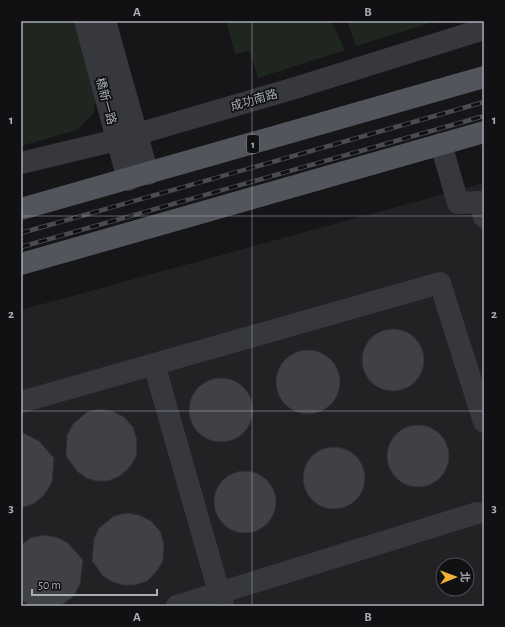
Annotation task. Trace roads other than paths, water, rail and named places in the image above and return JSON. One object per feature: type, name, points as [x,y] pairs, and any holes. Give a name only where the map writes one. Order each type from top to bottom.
[{"type":"main road","name":"1","points":[[21,209],[138,177],[484,77]]},
{"type":"main road","points":[[21,264],[484,132]]},
{"type":"street","name":"橋新一路","points":[[85,21],[126,137],[138,177]]},
{"type":"street","name":"橋新一路","points":[[105,21],[126,137]]},
{"type":"street","name":"成功南路","points":[[21,163],[126,137],[295,88],[484,29]]},
{"type":"street","points":[[441,144],[458,203],[480,202],[484,217]]},
{"type":"street","points":[[21,402],[440,283],[484,422]]},
{"type":"street","points":[[154,364],[221,600]]},
{"type":"street","points":[[177,606],[221,600],[477,513]]},
{"type":"railway","points":[[21,233],[484,102]]},
{"type":"railway","points":[[21,247],[484,116]]}]
